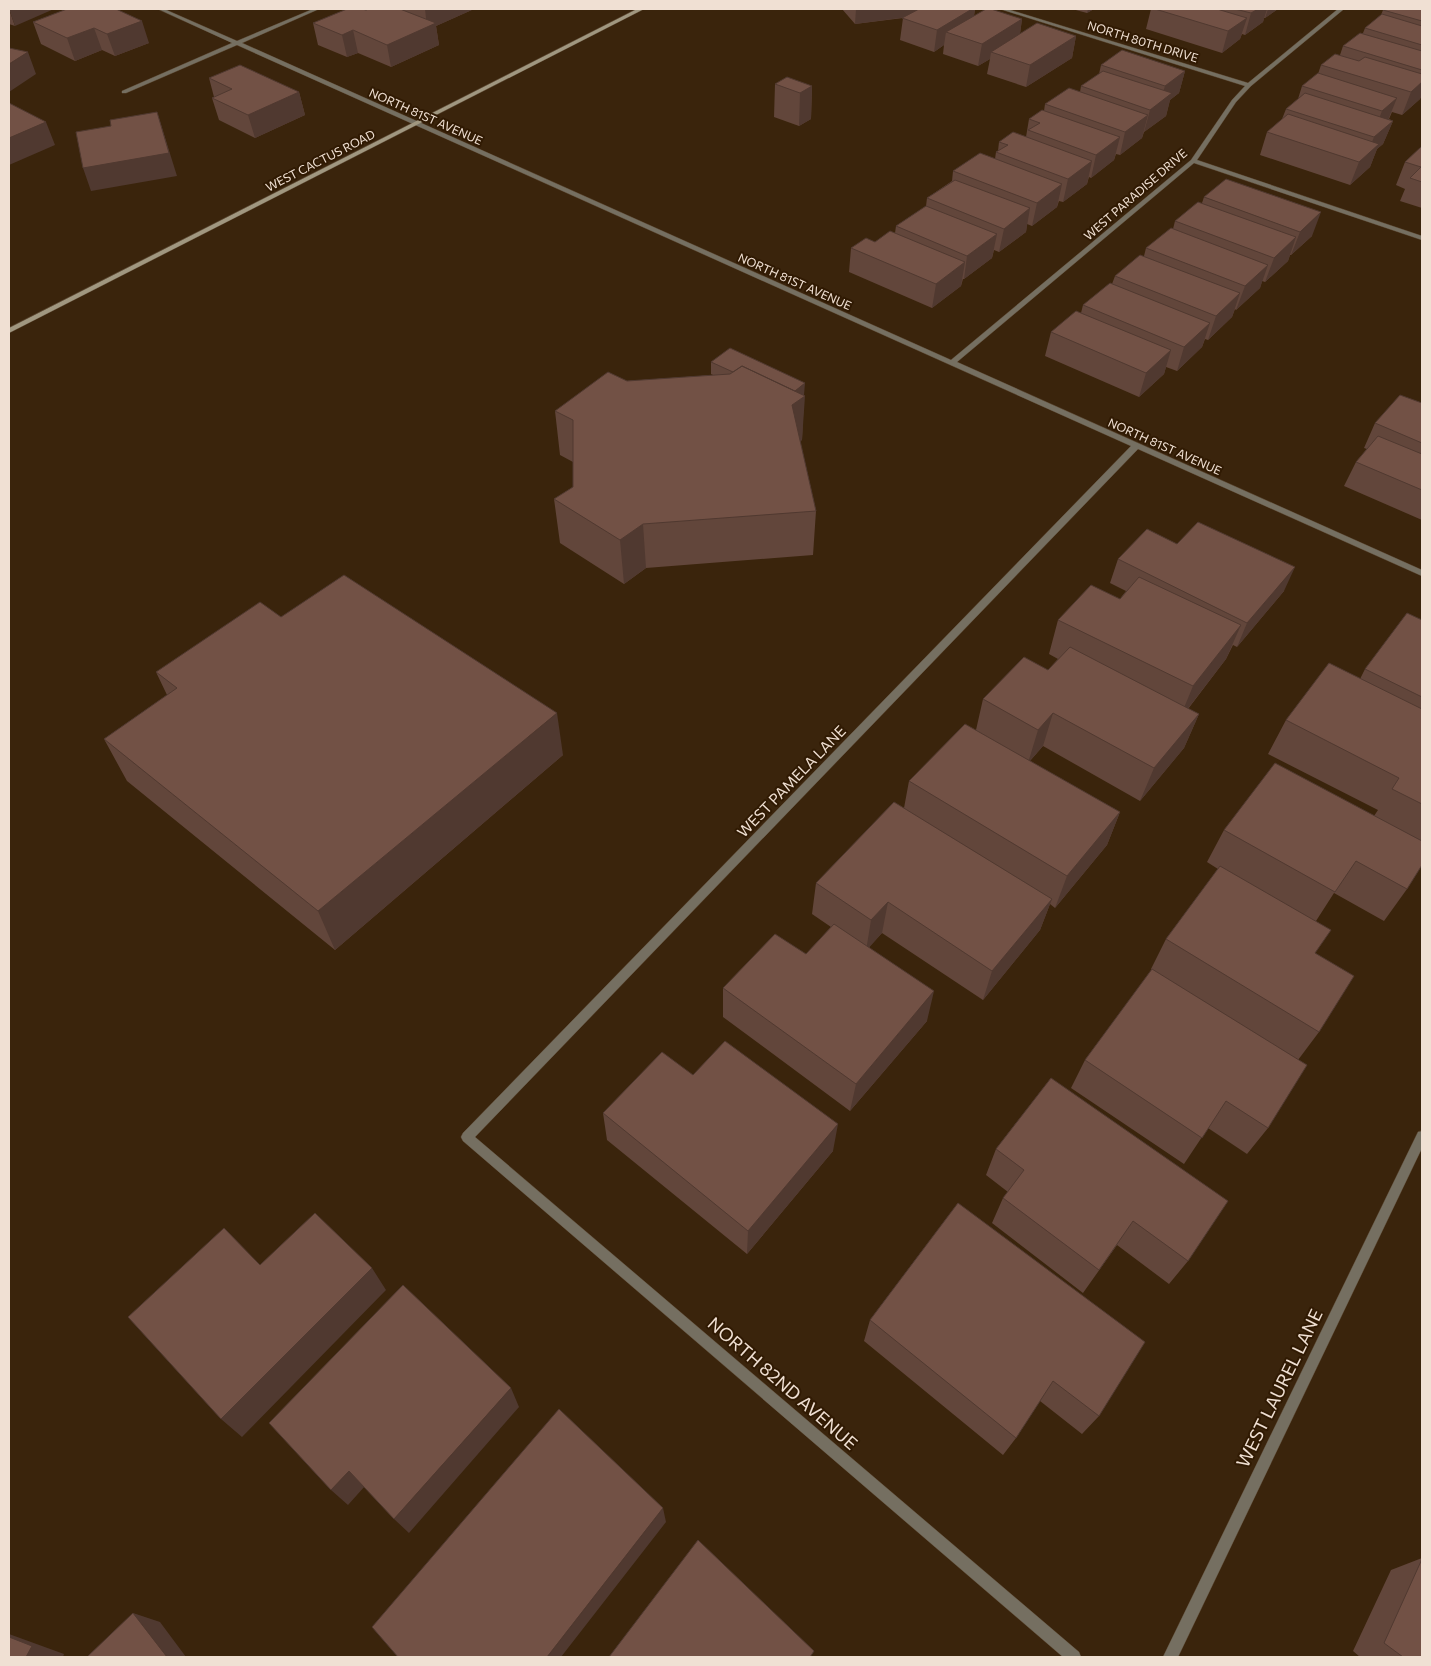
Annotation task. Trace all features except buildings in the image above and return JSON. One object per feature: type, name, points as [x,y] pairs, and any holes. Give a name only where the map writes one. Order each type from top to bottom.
[{"type":"main road","name":"WEST CACTUS ROAD","points":[[9,331],[641,9]]},
{"type":"street","name":"NORTH 81ST AVENUE","points":[[160,9],[1422,573]]},
{"type":"street","points":[[124,92],[316,9]]},
{"type":"street","name":"NORTH 80TH DRIVE","points":[[1002,9],[1248,85]]},
{"type":"street","name":"WEST PARADISE DRIVE","points":[[952,363],[1193,162],[1234,101],[1248,85],[1341,9]]},
{"type":"street","points":[[1193,162],[1422,238]]},
{"type":"street","name":"WEST PAMELA LANE","points":[[467,1137],[1136,446]]},
{"type":"street","name":"WEST LAUREL LANE","points":[[1170,1657],[1422,1136]]},
{"type":"street","name":"NORTH 82ND AVENUE","points":[[467,1137],[1074,1657]]}]
